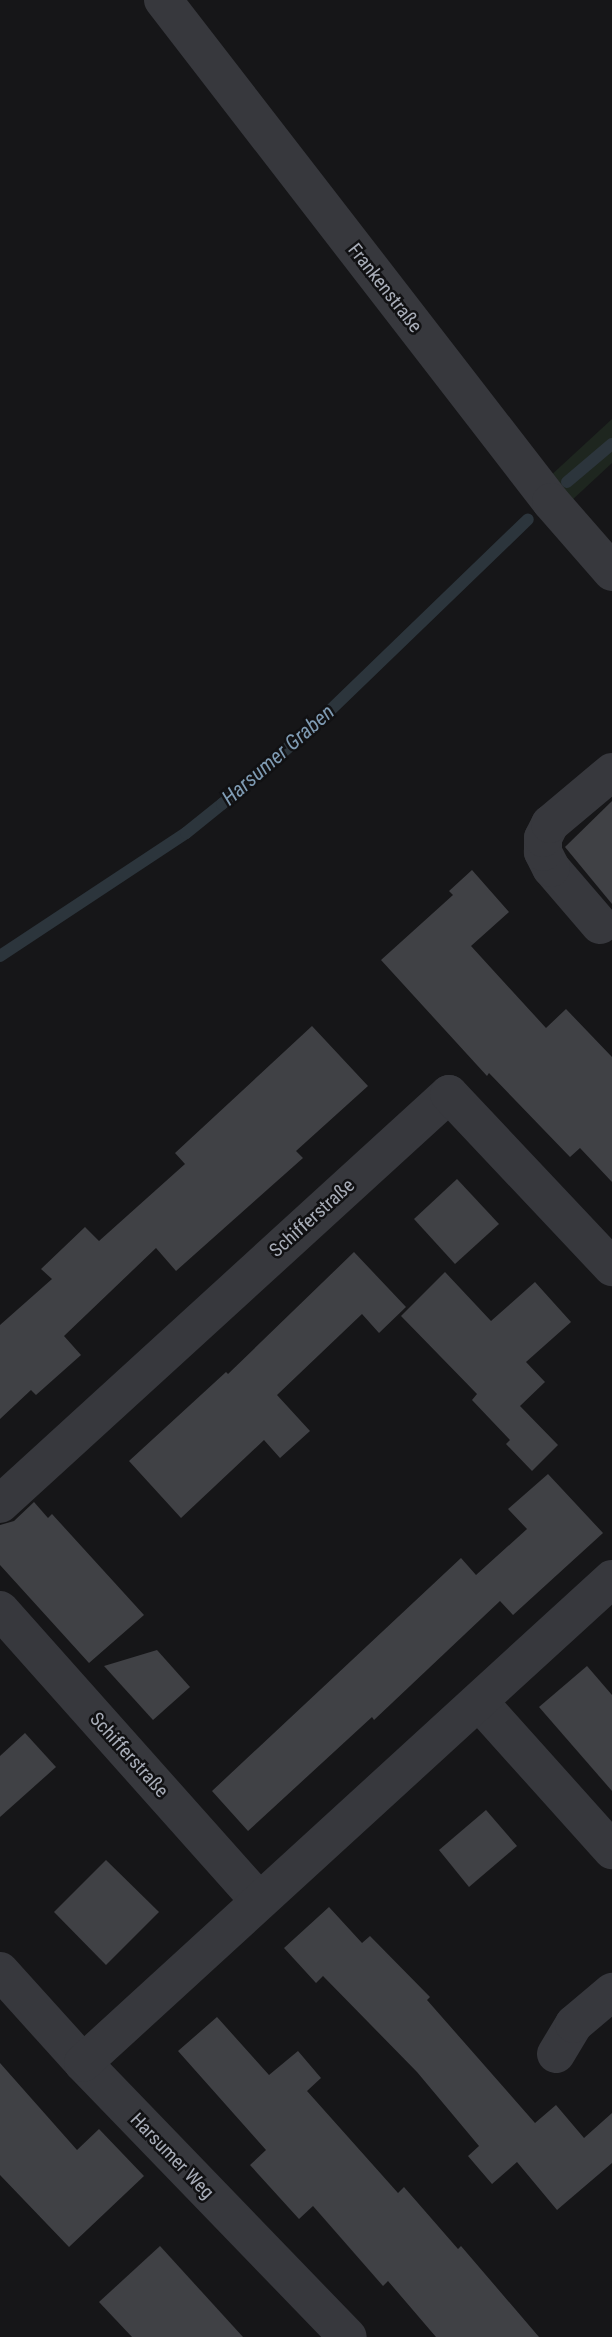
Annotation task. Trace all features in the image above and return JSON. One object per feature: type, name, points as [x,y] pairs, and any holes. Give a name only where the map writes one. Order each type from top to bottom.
[{"type":"street","name":"Frankenstraße","points":[[163,0],[551,502],[612,572]]},
{"type":"street","points":[[600,925],[551,868],[543,852],[543,838],[550,824],[612,772]]},
{"type":"street","name":"Schifferstraße","points":[[0,1504],[449,1094],[612,1268]]},
{"type":"street","points":[[83,2063],[258,1900],[480,1703],[612,1579]]},
{"type":"street","name":"Schifferstraße","points":[[0,1609],[258,1900]]},
{"type":"street","points":[[480,1703],[612,1850]]},
{"type":"street","name":"Harsumer Weg","points":[[0,1971],[83,2063],[348,2337]]},
{"type":"street","points":[[556,2054],[574,2024],[612,1992]]},
{"type":"shaded area","points":[[612,419],[612,463],[570,502],[548,478]]},
{"type":"building","points":[[612,801],[612,904],[565,847]]},
{"type":"building","points":[[472,870],[509,912],[471,946],[546,1028],[566,1009],[612,1057],[612,1182],[580,1148],[570,1157],[489,1073],[487,1076],[381,960],[453,895],[449,891]]},
{"type":"building","points":[[312,1026],[368,1086],[296,1151],[303,1158],[176,1271],[156,1248],[64,1336],[81,1355],[36,1395],[31,1390],[0,1419],[0,1325],[52,1279],[41,1269],[85,1227],[99,1241],[185,1164],[175,1153]]},
{"type":"building","points":[[457,1179],[499,1224],[455,1264],[414,1219]]},
{"type":"building","points":[[354,1252],[406,1307],[379,1333],[362,1314],[277,1395],[310,1431],[280,1458],[264,1440],[181,1518],[129,1461],[226,1372],[228,1374]]},
{"type":"building","points":[[445,1272],[491,1321],[535,1282],[571,1322],[526,1362],[545,1382],[520,1406],[558,1445],[532,1471],[506,1444],[510,1440],[472,1400],[477,1394],[401,1316]]},
{"type":"building","points":[[548,1474],[603,1533],[513,1615],[500,1601],[374,1720],[372,1717],[248,1831],[212,1791],[461,1558],[476,1575],[527,1529],[508,1509]]},
{"type":"building","points":[[34,1502],[48,1518],[52,1514],[144,1615],[89,1663],[0,1565],[0,1525],[14,1521]]},
{"type":"building","points":[[157,1650],[190,1687],[153,1720],[104,1666]]},
{"type":"building","points":[[587,1666],[612,1695],[612,1791],[539,1707]]},
{"type":"building","points":[[25,1733],[56,1767],[0,1817],[0,1756]]},
{"type":"building","points":[[486,1810],[517,1846],[469,1887],[439,1850]]},
{"type":"building","points":[[106,1860],[159,1912],[106,1965],[54,1912]]},
{"type":"building","points":[[329,1907],[362,1943],[370,1936],[430,1997],[427,2000],[535,2123],[556,2105],[584,2138],[612,2113],[612,2163],[557,2210],[517,2162],[492,2184],[468,2156],[479,2146],[417,2072],[323,1976],[316,1983],[284,1948]]},
{"type":"building","points":[[217,2017],[269,2075],[298,2051],[321,2078],[307,2091],[398,2193],[404,2187],[458,2249],[461,2246],[539,2337],[436,2337],[388,2281],[383,2286],[313,2206],[299,2219],[250,2165],[266,2150],[178,2051]]},
{"type":"building","points":[[0,2063],[77,2150],[99,2129],[144,2176],[69,2247],[0,2175]]},
{"type":"building","points":[[160,2246],[243,2337],[132,2337],[99,2302]]},
{"type":"waterway","name":"Harsumer Graben","points":[[567,482],[612,444]]},
{"type":"waterway","name":"Harsumer Graben","points":[[0,956],[186,833],[222,804],[317,723],[528,519]]}]
